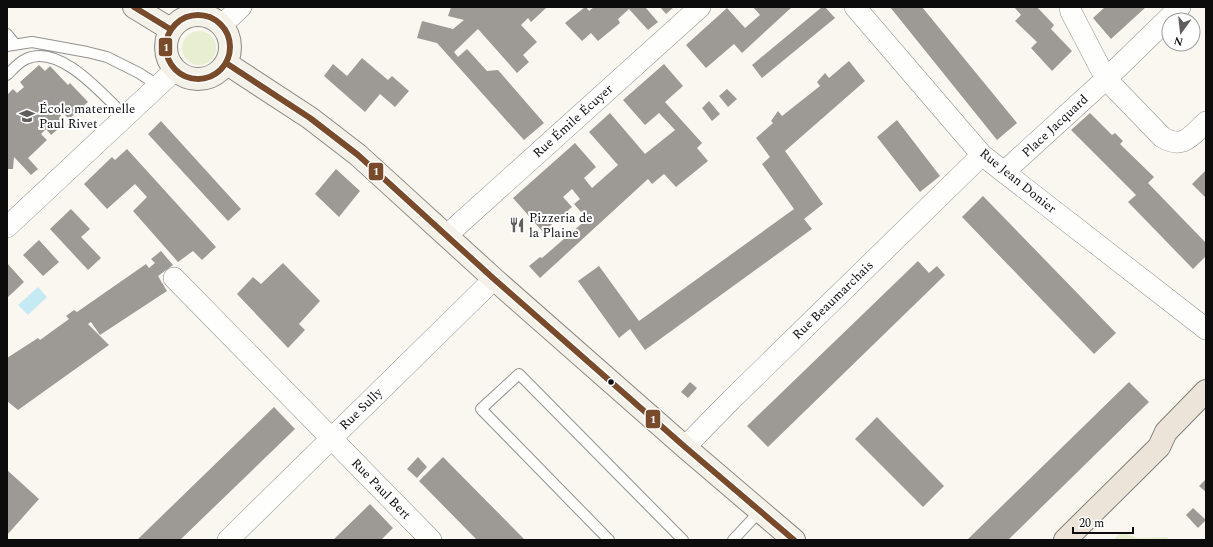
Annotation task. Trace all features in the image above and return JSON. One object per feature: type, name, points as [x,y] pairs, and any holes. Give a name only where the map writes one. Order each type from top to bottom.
[{"type":"main road","points":[[134,7],[170,29]]},
{"type":"main road","points":[[189,15],[201,15],[212,18],[222,25],[226,30],[230,43],[229,57],[220,71],[212,76],[202,79],[193,79],[183,76],[175,70],[166,55],[165,46],[166,37],[170,29],[178,20],[189,15]]},
{"type":"main road","points":[[226,63],[310,118],[358,155],[494,279],[685,447],[794,540]]},
{"type":"main road","points":[[1065,540],[1159,447],[1166,432],[1206,391]]},
{"type":"street","points":[[222,25],[241,7]]},
{"type":"street","name":"Rue Émile Écuyer","points":[[447,235],[700,7]]},
{"type":"street","name":"Rue Jean Donier","points":[[855,7],[982,155],[1206,329]]},
{"type":"street","points":[[1070,7],[1071,12],[1106,79],[1162,137],[1169,142],[1177,143],[1184,141],[1206,122]]},
{"type":"street","name":"Place Jacquard","points":[[1004,172],[1106,79],[1180,7]]},
{"type":"street","points":[[7,227],[175,70]]},
{"type":"street","name":"Rue Beaumarchais","points":[[685,447],[738,393],[982,155]]},
{"type":"street","name":"Rue Paul Bert","points":[[174,278],[431,540]]},
{"type":"street","name":"Rue Sully","points":[[228,540],[494,279]]},
{"type":"lane","points":[[7,34],[11,45],[32,42],[108,57],[139,73],[159,86]]},
{"type":"lane","points":[[7,75],[26,59],[40,56],[55,59],[67,64],[84,77],[125,116]]},
{"type":"lane","points":[[609,540],[481,409],[519,374],[683,540]]},
{"type":"lane","points":[[733,540],[760,511]]},
{"type":"green space","points":[[199,31],[211,36],[216,48],[211,60],[199,65],[187,60],[182,48],[187,36]]},
{"type":"green space","points":[[1121,532],[1138,538],[1167,537],[1169,540],[1113,540]]},
{"type":"water","points":[[38,287],[47,297],[28,315],[18,305]]},
{"type":"building","points":[[451,7],[546,8],[531,22],[528,18],[521,25],[537,42],[523,55],[529,62],[517,73],[478,29],[454,52],[458,57],[467,49],[487,71],[498,70],[544,123],[524,140],[437,43],[417,38],[422,21],[453,29],[464,20],[448,16]]},
{"type":"building","points":[[585,7],[589,11],[594,7],[645,7],[658,22],[648,30],[629,9],[618,19],[620,23],[598,41],[591,33],[582,41],[565,23]]},
{"type":"building","points":[[660,7],[674,7],[666,14]]},
{"type":"building","points":[[753,7],[792,7],[742,53],[734,44],[706,68],[686,45],[727,8],[745,28],[760,15]]},
{"type":"building","points":[[822,7],[825,7],[835,18],[762,78],[752,65]]},
{"type":"building","points":[[890,7],[922,7],[1017,123],[997,140]]},
{"type":"building","points":[[1014,7],[1037,7],[1054,25],[1051,29],[1072,51],[1052,71],[1031,48],[1037,42],[1015,21],[1021,15]]},
{"type":"building","points":[[1105,7],[1146,7],[1111,39],[1093,18]]},
{"type":"building","points":[[362,58],[388,80],[392,76],[409,91],[395,107],[380,94],[365,112],[324,76],[333,64],[347,76]]},
{"type":"building","points":[[849,61],[865,81],[785,151],[823,204],[804,219],[812,229],[645,350],[630,329],[619,338],[578,281],[599,266],[639,321],[794,209],[762,164],[770,157],[756,138],[773,123],[771,121],[778,111],[782,116],[820,86],[817,82],[825,73],[829,78]]},
{"type":"building","points":[[664,64],[683,86],[665,102],[702,143],[697,148],[708,161],[676,187],[664,174],[652,184],[648,179],[540,278],[529,266],[540,257],[542,258],[587,219],[574,204],[580,199],[572,189],[563,197],[572,207],[543,232],[513,198],[575,143],[596,167],[584,178],[592,188],[618,165],[589,132],[610,113],[645,154],[675,130],[659,113],[645,125],[623,100]]},
{"type":"building","points":[[39,65],[45,71],[50,66],[68,85],[70,83],[88,102],[69,119],[63,113],[59,118],[64,124],[51,135],[46,129],[41,134],[47,140],[28,158],[38,169],[31,175],[14,157],[13,169],[7,169],[7,95],[13,89],[17,93],[24,87],[20,82]]},
{"type":"building","points":[[727,89],[737,99],[728,107],[719,96]]},
{"type":"building","points":[[709,101],[720,114],[712,121],[702,108]]},
{"type":"building","points":[[1090,113],[1112,135],[1115,133],[1123,141],[1120,144],[1154,177],[1148,183],[1206,243],[1206,256],[1193,269],[1128,202],[1136,195],[1071,130]]},
{"type":"building","points":[[897,120],[940,176],[920,192],[877,137]]},
{"type":"building","points":[[161,121],[241,209],[228,221],[148,134]]},
{"type":"building","points":[[127,149],[216,247],[202,260],[193,251],[178,262],[133,211],[147,197],[135,184],[107,209],[84,184],[112,157],[115,160]]},
{"type":"building","points":[[336,169],[360,191],[339,217],[315,194]]},
{"type":"building","points":[[1206,170],[1206,198],[1192,184]]},
{"type":"building","points":[[983,196],[1116,333],[1094,354],[962,217]]},
{"type":"building","points":[[71,209],[90,229],[81,237],[101,258],[88,270],[50,229]]},
{"type":"building","points":[[39,240],[59,262],[43,276],[23,255]]},
{"type":"building","points":[[161,251],[173,265],[158,276],[167,291],[100,335],[91,322],[88,324],[109,345],[18,410],[7,401],[7,358],[38,338],[40,340],[69,319],[66,316],[74,310],[77,312],[146,264],[149,268],[155,263],[151,259]]},
{"type":"building","points":[[918,261],[929,273],[937,266],[945,275],[768,447],[747,426]]},
{"type":"building","points":[[7,263],[24,282],[7,298]]},
{"type":"building","points":[[283,263],[320,301],[299,324],[305,330],[288,348],[237,294],[253,277],[261,284]]},
{"type":"building","points":[[690,382],[697,388],[688,398],[681,392]]},
{"type":"building","points":[[1129,382],[1149,402],[1008,540],[967,540]]},
{"type":"building","points":[[274,407],[295,429],[180,540],[137,540]]},
{"type":"building","points":[[877,417],[944,486],[923,507],[855,439]]},
{"type":"building","points":[[418,457],[427,467],[417,478],[407,469]]},
{"type":"building","points":[[443,457],[525,540],[477,540],[419,481]]},
{"type":"building","points":[[7,470],[39,499],[7,535]]},
{"type":"building","points":[[1206,479],[1206,492],[1199,486]]},
{"type":"building","points":[[370,504],[393,528],[381,540],[333,540]]},
{"type":"building","points":[[1193,508],[1206,520],[1198,528],[1186,515]]},
{"type":"transit line","name":"1","points":[[134,7],[170,29]]},
{"type":"transit line","name":"1","points":[[192,15],[204,15],[221,24],[228,35],[230,47],[228,59],[221,70],[204,79],[192,79],[180,74],[171,65],[166,53],[166,41],[171,29],[180,20],[192,15]]},
{"type":"transit line","name":"1","points":[[226,63],[310,118],[358,155],[494,279],[685,447],[794,540]]},
{"type":"place","name":"École maternelle Paul Rivet","points":[[27,116]]},
{"type":"place","name":"Pizzeria de la Plaine","points":[[517,225]]}]
